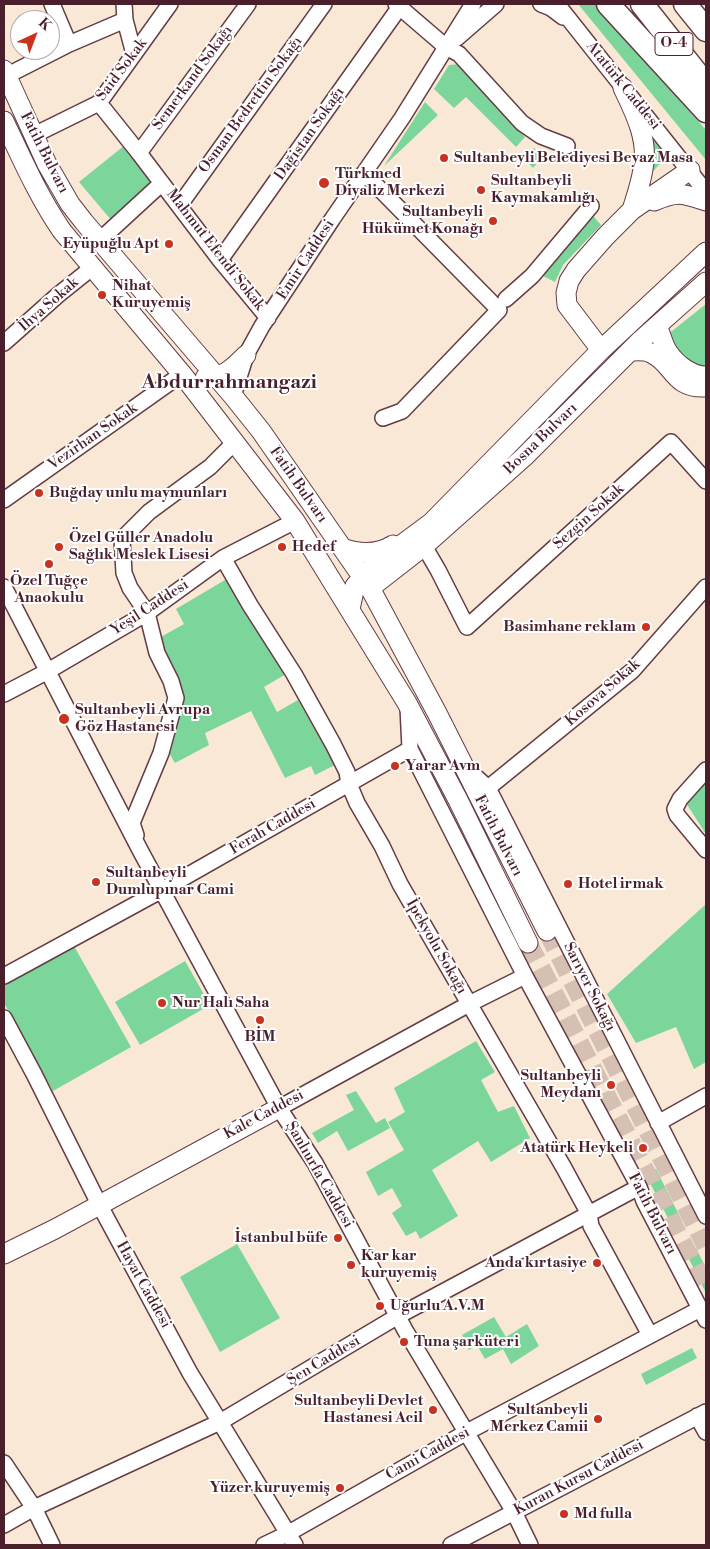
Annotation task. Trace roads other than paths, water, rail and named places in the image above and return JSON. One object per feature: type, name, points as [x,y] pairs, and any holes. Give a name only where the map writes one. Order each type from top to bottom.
[{"type":"highway","points":[[608,4],[706,110]]},
{"type":"highway","name":"O-4","points":[[642,4],[706,85]]},
{"type":"highway","name":"O-4","points":[[685,4],[706,30]]},
{"type":"main road","name":"Fatih Bulvarı","points":[[5,74],[57,183],[84,222],[261,431],[342,548],[437,713],[547,931]]},
{"type":"main road","points":[[623,88],[638,119],[644,152],[644,167],[632,210]]},
{"type":"main road","name":"Fatih Bulvarı","points":[[4,121],[46,207],[62,231],[182,374],[295,521],[323,564],[407,704],[458,800],[528,943]]},
{"type":"main road","points":[[601,350],[567,305],[566,293],[569,281],[576,270],[605,237],[632,210],[690,170]]},
{"type":"main road","points":[[632,210],[672,193],[706,201]]},
{"type":"main road","name":"Bosna Bulvarı","points":[[430,523],[601,350],[706,252]]},
{"type":"main road","name":"Bosna Bulvarı","points":[[363,583],[424,546],[524,457],[657,326],[706,282]]},
{"type":"main road","points":[[657,326],[667,352],[681,367],[700,376],[706,376]]},
{"type":"main road","points":[[631,351],[650,352],[689,386],[706,387]]},
{"type":"main road","points":[[182,374],[199,379],[216,378],[230,371],[246,354]]},
{"type":"main road","points":[[342,548],[357,553],[387,549],[430,523]]},
{"type":"main road","points":[[350,609],[363,583],[377,563],[430,523]]},
{"type":"main road","points":[[323,564],[363,583]]},
{"type":"main road","name":"Kale Caddesi","points":[[4,1254],[55,1229],[279,1108]]},
{"type":"street","points":[[52,4],[69,44]]},
{"type":"street","points":[[124,4],[125,20],[134,54]]},
{"type":"street","name":"Said Sokak","points":[[34,135],[99,103],[170,4]]},
{"type":"street","name":"Semerkand Sokağı","points":[[139,153],[248,4]]},
{"type":"street","name":"Osman Bedrettin Sokağı","points":[[179,206],[324,4]]},
{"type":"street","name":"Emir Caddesi","points":[[233,396],[246,354],[268,318],[402,118],[473,4]]},
{"type":"street","points":[[446,47],[496,4]]},
{"type":"street","points":[[541,4],[551,8],[574,26]]},
{"type":"street","name":"Atatürk Caddesi","points":[[557,4],[706,192]]},
{"type":"street","points":[[567,4],[669,128],[690,170]]},
{"type":"street","points":[[398,6],[446,47],[459,54],[522,123],[541,136],[566,146]]},
{"type":"street","name":"Dağistan Sokağı","points":[[220,260],[398,6]]},
{"type":"street","points":[[5,74],[125,20]]},
{"type":"street","name":"Mahmut Efendi Sokak","points":[[99,103],[220,260],[268,318]]},
{"type":"street","points":[[364,174],[499,310],[402,411],[383,418]]},
{"type":"street","name":"Mahmut Efendi Sokak","points":[[100,240],[162,183]]},
{"type":"street","points":[[506,299],[532,276],[591,206]]},
{"type":"street","name":"İhya Sokak","points":[[4,343],[93,267]]},
{"type":"street","name":"Vezirhan Sokak","points":[[4,500],[182,374]]},
{"type":"street","points":[[140,850],[132,823],[161,753],[176,698],[171,682],[157,653],[147,613],[130,588],[124,573],[122,539],[148,512],[210,466],[235,442]]},
{"type":"street","name":"Sezgin Sokak","points":[[424,546],[467,628],[671,442],[706,481]]},
{"type":"street","name":"Yeşil Caddesi","points":[[4,694],[48,672],[147,613],[223,558],[295,521]]},
{"type":"street","name":"İpekyolu Sokağı","points":[[223,558],[250,605],[294,674],[333,744],[347,772],[349,784],[357,803],[382,846],[400,884],[564,1168],[588,1214],[592,1226],[650,1335]]},
{"type":"street","name":"Şanlıurfa Caddesi","points":[[4,587],[140,850],[279,1108],[315,1163],[398,1316],[514,1512],[530,1545]]},
{"type":"street","name":"Kosova Sokak","points":[[488,788],[632,671],[706,588]]},
{"type":"street","name":"Fatih Bulvarı","points":[[407,704],[410,749],[525,976],[639,1187],[644,1201],[703,1314]]},
{"type":"street","name":"Ferah Caddesi","points":[[4,976],[162,890],[410,749]]},
{"type":"street","name":"Sarıyer Sokağı","points":[[462,765],[488,788],[706,1216]]},
{"type":"street","points":[[706,770],[680,799],[675,809],[677,815],[706,850]]},
{"type":"street","name":"Kale Caddesi","points":[[279,1108],[469,1004],[525,976]]},
{"type":"street","name":"Hayat Caddesi","points":[[4,1018],[99,1204],[190,1372],[291,1540]]},
{"type":"street","points":[[658,1123],[706,1096]]},
{"type":"street","name":"Şen Caddesi","points":[[4,1525],[34,1508],[220,1422],[398,1316],[639,1187]]},
{"type":"street","name":"Cami Caddesi","points":[[264,1545],[291,1540],[467,1432],[650,1335],[703,1314]]},
{"type":"street","points":[[702,1414],[706,1432]]},
{"type":"street","name":"Kuran Kursu Caddesi","points":[[451,1545],[702,1414]]},
{"type":"street","points":[[4,1463],[34,1508],[52,1545]]},
{"type":"tunnel","points":[[547,931],[706,1246]]},
{"type":"tunnel","points":[[528,943],[706,1289]]},
{"type":"place","name":"Sultanbeyli Belediyesi Beyaz Masa","points":[[444,158]]},
{"type":"place","name":"Türkmed Diyaliz Merkezi","points":[[324,183]]},
{"type":"place","name":"Sultanbeyli Kaymakamlığı","points":[[481,190]]},
{"type":"place","name":"Sultanbeyli Hükümet Konağı","points":[[493,221]]},
{"type":"place","name":"Eyüpuğlu Apt","points":[[169,244]]},
{"type":"place","name":"Nihat Kuruyemiş","points":[[102,295]]},
{"type":"place","name":"Buğday unlu maymunları","points":[[39,493]]},
{"type":"place","name":"Özel Güller Anadolu Sağlık Meslek Lisesi","points":[[59,547]]},
{"type":"place","name":"Hedef","points":[[282,547]]},
{"type":"place","name":"Özel Tuğçe Anaokulu","points":[[49,564]]},
{"type":"place","name":"Basimhane reklam","points":[[646,627]]},
{"type":"place","name":"Sultanbeyli Avrupa Göz Hastanesi","points":[[64,719]]},
{"type":"place","name":"Yarar Avm","points":[[395,766]]},
{"type":"place","name":"Sultanbeyli Dumlupınar Cami","points":[[96,882]]},
{"type":"place","name":"Hotel irmak","points":[[568,884]]},
{"type":"place","name":"Nur Halı Saha","points":[[162,1003]]},
{"type":"place","name":"BİM","points":[[260,1020]]},
{"type":"place","name":"Sultanbeyli Meydanı","points":[[611,1085]]},
{"type":"place","name":"Atatürk Heykeli","points":[[643,1148]]},
{"type":"place","name":"İstanbul büfe","points":[[338,1238]]},
{"type":"place","name":"Anda kırtasiye","points":[[597,1263]]},
{"type":"place","name":"Kar kar kuruyemiş","points":[[351,1265]]},
{"type":"place","name":"Uğurlu A.V.M","points":[[380,1306]]},
{"type":"place","name":"Tuna şarküteri","points":[[404,1342]]},
{"type":"place","name":"Sultanbeyli Devlet Hastanesi Acil","points":[[433,1410]]},
{"type":"place","name":"Sultanbeyli Merkez Camii","points":[[598,1419]]},
{"type":"place","name":"Yüzer kuruyemiş","points":[[340,1488]]},
{"type":"place","name":"Md fulla","points":[[564,1514]]},
{"type":"district","name":"Abdurrahmangazi","points":[[229,383]]}]
